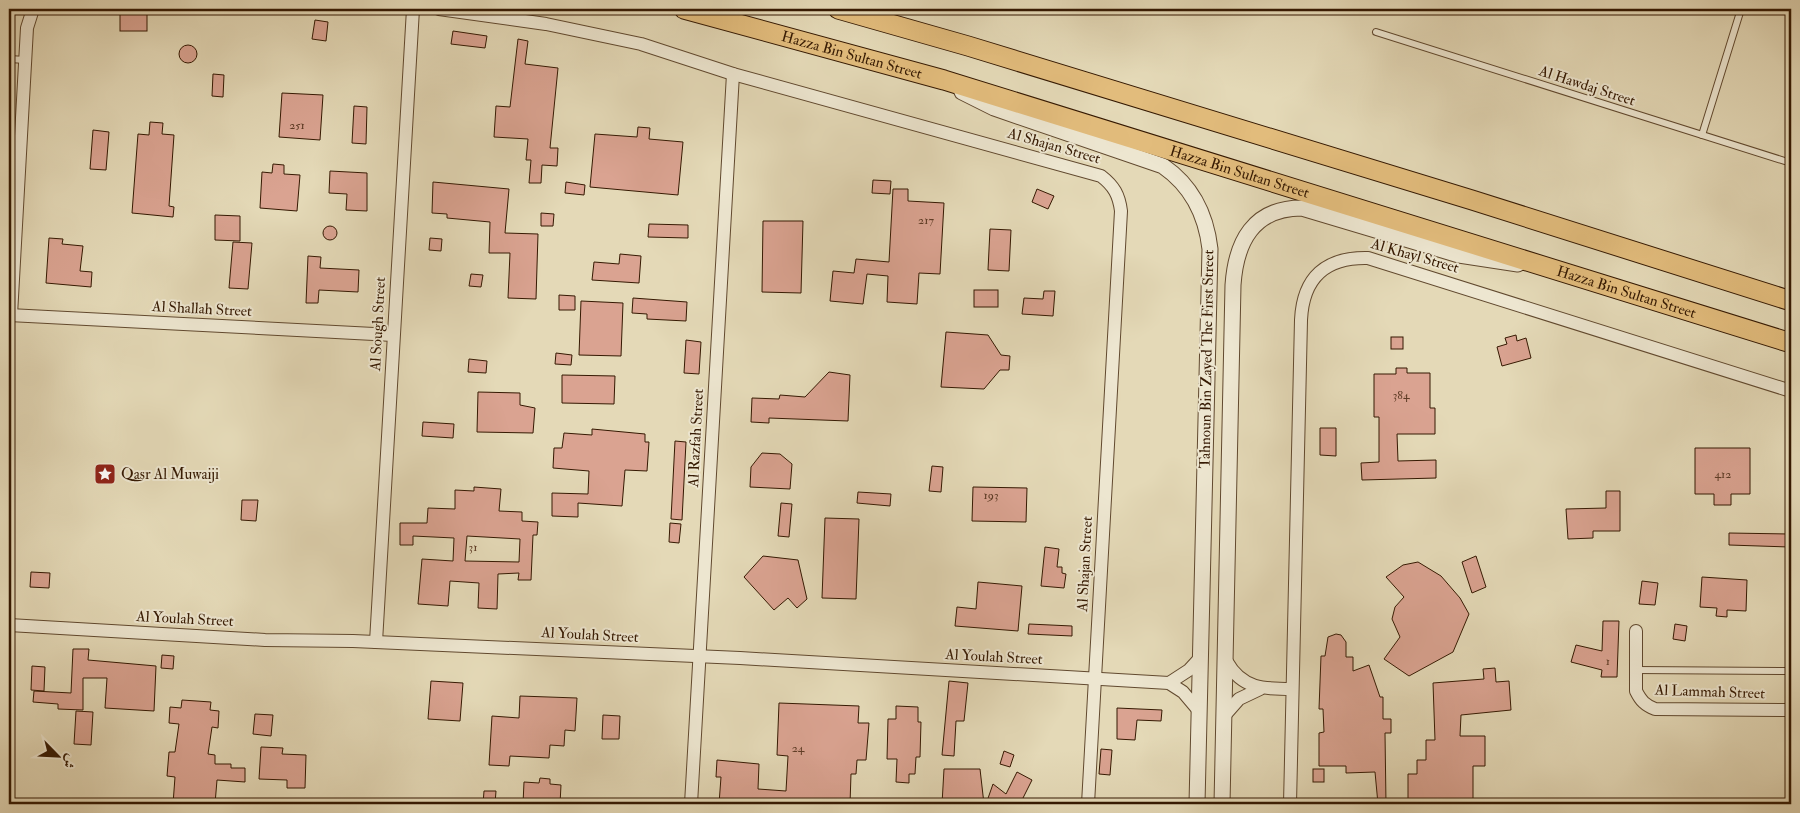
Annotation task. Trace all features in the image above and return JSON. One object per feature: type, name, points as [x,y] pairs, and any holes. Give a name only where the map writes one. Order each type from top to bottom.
[{"type":"main road","name":"Hazza Bin Sultan Street","points":[[684,9],[944,80],[1791,343]]},
{"type":"main road","points":[[838,9],[978,49],[1472,200],[1791,301]]},
{"type":"street","points":[[24,9],[27,28]]},
{"type":"street","points":[[10,315],[27,28],[33,9]]},
{"type":"street","name":"Al Sough Street","points":[[376,642],[412,9]]},
{"type":"street","name":"Al Shajan Street","points":[[439,9],[594,32],[641,44],[733,74],[1102,176],[1112,185],[1119,197],[1121,211],[1088,804]]},
{"type":"street","name":"Al Razfah Street","points":[[691,804],[733,74]]},
{"type":"street","name":"Tahnoun Bin Zayed The First Street","points":[[944,80],[968,96],[994,108],[1163,166],[1184,184],[1203,216],[1210,249],[1197,804]]},
{"type":"street","name":"Tahnoun Bin Zayed The First Street","points":[[1222,804],[1233,285],[1237,254],[1252,228],[1277,211],[1302,208],[1476,259],[1511,264],[1540,264]]},
{"type":"street","name":"Al Khayl Street","points":[[1290,804],[1301,307],[1310,283],[1321,271],[1335,262],[1351,258],[1368,258],[1385,262],[1791,391]]},
{"type":"street","name":"Al Shallah Street","points":[[10,315],[394,335]]},
{"type":"street","name":"Al Youlah Street","points":[[9,625],[265,640],[376,642],[700,656],[1169,683]]},
{"type":"street","name":"Al Lammah Street","points":[[1636,631],[1636,691],[1640,700],[1647,706],[1656,709],[1791,710]]},
{"type":"street","points":[[1199,711],[1189,698],[1169,683],[1190,670],[1200,658]]},
{"type":"street","points":[[1226,662],[1240,679],[1260,688],[1292,689]]},
{"type":"street","points":[[1224,716],[1239,699],[1260,688]]},
{"type":"lane","points":[[1702,135],[1741,9]]},
{"type":"lane","name":"Al Hawdaj Street","points":[[1376,32],[1791,163]]},
{"type":"lane","points":[[9,59],[26,60]]},
{"type":"lane","points":[[1636,670],[1791,671]]},
{"type":"building","points":[[120,12],[147,12],[147,31],[120,31]]},
{"type":"building","points":[[315,20],[328,22],[326,41],[312,39]]},
{"type":"building","points":[[453,31],[487,36],[485,48],[451,44]]},
{"type":"building","points":[[518,39],[528,41],[525,64],[558,68],[550,148],[558,148],[557,166],[542,165],[541,183],[529,183],[531,160],[526,160],[528,139],[494,137],[496,106],[510,107]]},
{"type":"building","points":[[184,45],[192,45],[197,50],[195,61],[184,63],[179,58],[179,50]]},
{"type":"building","points":[[213,74],[224,75],[223,97],[212,96]]},
{"type":"building","points":[[282,93],[323,95],[320,140],[279,137]]},
{"type":"building","points":[[354,106],[367,107],[366,144],[352,143]]},
{"type":"building","points":[[150,122],[163,123],[162,134],[174,135],[169,206],[174,207],[173,217],[132,213],[138,134],[149,135]]},
{"type":"building","points":[[638,127],[650,128],[649,139],[683,142],[678,195],[590,187],[595,134],[637,137]]},
{"type":"building","points":[[93,130],[109,132],[106,170],[90,169]]},
{"type":"building","points":[[273,164],[284,165],[284,174],[300,175],[297,211],[260,208],[262,172],[272,173]]},
{"type":"building","points":[[330,171],[367,173],[367,211],[346,210],[347,194],[329,193]]},
{"type":"building","points":[[873,180],[891,181],[890,194],[872,193]]},
{"type":"building","points":[[433,182],[509,189],[505,233],[538,234],[536,299],[508,298],[510,253],[489,253],[490,222],[447,218],[447,214],[432,213]]},
{"type":"building","points":[[566,182],[585,185],[584,195],[565,193]]},
{"type":"building","points":[[893,189],[908,189],[908,201],[944,203],[940,274],[919,273],[917,304],[887,302],[888,276],[867,274],[863,304],[830,301],[833,271],[854,273],[856,259],[889,262]]},
{"type":"building","points":[[1037,189],[1054,196],[1048,209],[1032,202]]},
{"type":"building","points":[[541,213],[554,214],[553,226],[541,226]]},
{"type":"building","points":[[215,215],[240,216],[240,241],[215,240]]},
{"type":"building","points":[[763,221],[803,221],[801,293],[762,292]]},
{"type":"building","points":[[649,224],[688,225],[688,238],[648,237]]},
{"type":"building","points":[[330,226],[335,228],[337,233],[335,238],[330,240],[325,238],[323,233],[325,228]]},
{"type":"building","points":[[990,229],[1011,230],[1009,271],[988,270]]},
{"type":"building","points":[[49,238],[63,239],[62,244],[83,246],[80,271],[92,272],[91,287],[46,283]]},
{"type":"building","points":[[430,238],[442,239],[441,251],[429,250]]},
{"type":"building","points":[[233,242],[252,243],[248,289],[229,288]]},
{"type":"building","points":[[620,254],[641,256],[639,283],[592,280],[594,262],[619,264]]},
{"type":"building","points":[[308,256],[321,257],[320,268],[359,270],[358,292],[319,290],[318,303],[306,303]]},
{"type":"building","points":[[471,274],[483,275],[481,287],[469,286]]},
{"type":"building","points":[[974,290],[998,290],[998,307],[974,307]]},
{"type":"building","points":[[1044,291],[1055,291],[1053,316],[1022,314],[1024,298],[1043,299]]},
{"type":"building","points":[[559,295],[575,296],[575,310],[559,310]]},
{"type":"building","points":[[633,298],[687,302],[686,321],[647,319],[647,314],[632,313]]},
{"type":"building","points":[[581,301],[623,303],[621,356],[579,355]]},
{"type":"building","points":[[946,332],[988,335],[1001,355],[1010,356],[1009,370],[1000,370],[984,389],[941,387]]},
{"type":"building","points":[[1516,335],[1517,341],[1526,338],[1531,358],[1502,366],[1497,347],[1507,344],[1505,338]]},
{"type":"building","points":[[1391,337],[1403,337],[1403,349],[1391,349]]},
{"type":"building","points":[[686,340],[701,342],[699,374],[684,373]]},
{"type":"building","points":[[556,353],[572,355],[571,365],[555,364]]},
{"type":"building","points":[[469,359],[487,361],[486,373],[468,372]]},
{"type":"building","points":[[1396,368],[1407,368],[1407,373],[1430,373],[1430,408],[1435,408],[1435,434],[1397,434],[1398,461],[1436,460],[1436,478],[1362,480],[1361,463],[1379,462],[1379,417],[1374,417],[1374,374],[1396,374]]},
{"type":"building","points":[[829,372],[850,375],[848,421],[769,418],[769,423],[751,422],[752,398],[779,399],[780,395],[805,397]]},
{"type":"building","points":[[562,375],[615,376],[614,404],[562,403]]},
{"type":"building","points":[[478,392],[520,393],[520,405],[535,408],[533,433],[477,432]]},
{"type":"building","points":[[423,422],[454,424],[453,438],[422,436]]},
{"type":"building","points":[[1320,428],[1336,428],[1336,456],[1320,455]]},
{"type":"building","points":[[592,429],[645,434],[645,442],[649,442],[647,471],[625,470],[622,506],[578,503],[578,517],[552,516],[552,493],[588,494],[589,471],[553,468],[554,448],[562,448],[564,433],[592,435]]},
{"type":"building","points":[[675,441],[686,442],[682,520],[671,519]]},
{"type":"building","points":[[1695,448],[1750,448],[1750,494],[1731,494],[1731,505],[1714,505],[1714,494],[1695,494]]},
{"type":"building","points":[[762,453],[780,454],[792,464],[790,489],[750,487],[751,467]]},
{"type":"building","points":[[932,466],[943,467],[941,492],[929,491]]},
{"type":"building","points":[[474,487],[501,489],[499,511],[522,512],[522,521],[538,522],[537,535],[533,535],[531,580],[518,580],[519,573],[498,574],[497,609],[478,608],[479,583],[450,581],[448,606],[418,604],[422,559],[453,561],[454,538],[413,536],[413,545],[400,545],[400,523],[427,523],[428,508],[455,509],[455,490],[474,491]],"holes":[[[467,536],[520,539],[519,562],[465,561]]]},
{"type":"building","points":[[973,487],[1027,488],[1026,522],[972,521]]},
{"type":"building","points":[[1606,491],[1620,491],[1620,531],[1593,531],[1593,538],[1568,539],[1566,509],[1606,508]]},
{"type":"building","points":[[858,492],[891,494],[890,506],[857,503]]},
{"type":"building","points":[[242,500],[258,500],[256,521],[241,520]]},
{"type":"building","points":[[781,503],[792,504],[789,537],[778,536]]},
{"type":"building","points":[[825,518],[859,519],[856,599],[822,598]]},
{"type":"building","points":[[670,523],[681,524],[679,543],[669,542]]},
{"type":"building","points":[[1729,533],[1789,534],[1789,547],[1729,545]]},
{"type":"building","points":[[1045,547],[1059,549],[1057,567],[1062,567],[1062,573],[1066,574],[1064,588],[1041,586]]},
{"type":"building","points":[[763,556],[798,560],[807,599],[797,608],[788,598],[774,610],[744,577]]},
{"type":"building","points":[[1476,556],[1486,587],[1472,593],[1462,562]]},
{"type":"building","points":[[1418,562],[1441,576],[1460,598],[1469,614],[1453,652],[1409,676],[1384,659],[1400,637],[1392,619],[1395,607],[1404,597],[1386,577],[1403,565]]},
{"type":"building","points":[[31,572],[50,573],[49,588],[30,587]]},
{"type":"building","points":[[1702,577],[1747,580],[1746,611],[1727,610],[1727,617],[1716,616],[1717,608],[1700,607]]},
{"type":"building","points":[[1642,581],[1658,583],[1655,605],[1639,604]]},
{"type":"building","points":[[978,582],[1022,586],[1018,631],[955,626],[957,607],[976,609]]},
{"type":"building","points":[[1603,621],[1619,621],[1617,677],[1601,677],[1602,670],[1571,662],[1576,645],[1602,651]]},
{"type":"building","points":[[1029,624],[1072,626],[1072,636],[1028,634]]},
{"type":"building","points":[[1675,624],[1687,626],[1685,641],[1673,639]]},
{"type":"building","points":[[1336,634],[1341,635],[1346,642],[1346,657],[1353,657],[1353,671],[1369,665],[1380,697],[1383,697],[1383,719],[1391,719],[1391,733],[1385,733],[1386,804],[1378,804],[1375,772],[1346,773],[1346,766],[1319,766],[1319,733],[1324,732],[1323,709],[1319,709],[1321,656],[1325,656],[1328,637]]},
{"type":"building","points":[[73,649],[89,649],[88,660],[156,666],[154,711],[105,708],[107,678],[83,678],[83,710],[58,709],[58,704],[33,702],[34,691],[71,693]]},
{"type":"building","points":[[162,655],[174,656],[173,669],[161,668]]},
{"type":"building","points":[[32,666],[45,667],[44,691],[31,690]]},
{"type":"building","points":[[1495,668],[1496,682],[1509,681],[1511,710],[1461,715],[1460,736],[1485,736],[1485,766],[1473,766],[1473,800],[1465,800],[1465,804],[1408,804],[1408,774],[1417,774],[1417,760],[1426,760],[1426,740],[1435,740],[1433,683],[1484,679],[1483,669]]},
{"type":"building","points":[[431,681],[463,683],[460,721],[428,719]]},
{"type":"building","points":[[949,681],[968,683],[964,721],[956,721],[954,756],[942,755]]},
{"type":"building","points":[[520,696],[577,698],[575,731],[565,730],[564,746],[550,745],[549,758],[510,756],[509,766],[489,765],[492,716],[519,718]]},
{"type":"building","points":[[182,700],[211,702],[210,710],[219,711],[218,728],[212,727],[208,754],[215,755],[215,764],[231,764],[231,768],[245,768],[245,782],[217,780],[215,804],[173,804],[175,777],[167,776],[169,752],[175,752],[179,724],[169,723],[170,707],[181,708]]},
{"type":"building","points":[[779,703],[859,706],[858,723],[869,723],[866,760],[857,760],[856,774],[851,774],[850,804],[719,804],[721,777],[716,777],[717,760],[759,764],[758,789],[786,791],[788,756],[777,755]]},
{"type":"building","points":[[896,706],[918,707],[918,722],[921,722],[920,757],[916,757],[915,774],[909,774],[909,783],[896,782],[897,759],[887,759],[888,719],[896,719]]},
{"type":"building","points":[[1117,708],[1162,710],[1161,721],[1137,720],[1135,740],[1117,739]]},
{"type":"building","points":[[76,711],[93,712],[91,745],[74,744]]},
{"type":"building","points":[[255,714],[273,715],[271,736],[253,734]]},
{"type":"building","points":[[603,715],[620,716],[619,739],[602,739]]},
{"type":"building","points":[[261,747],[283,748],[282,754],[306,755],[305,788],[287,788],[287,780],[259,779]]},
{"type":"building","points":[[1101,749],[1112,750],[1110,775],[1099,774]]},
{"type":"building","points":[[1004,751],[1014,755],[1010,767],[1000,764]]},
{"type":"building","points":[[944,769],[980,769],[984,804],[942,804]]},
{"type":"building","points":[[1313,769],[1324,769],[1324,782],[1313,782]]},
{"type":"building","points":[[1017,772],[1032,780],[1020,804],[986,804],[993,784],[1006,794]]},
{"type":"building","points":[[540,778],[550,779],[550,784],[561,785],[560,804],[523,804],[524,782],[539,783]]},
{"type":"building","points":[[484,791],[496,791],[495,804],[483,804]]},
{"type":"place","name":"Qasr Al Muwaiji","points":[[105,474]]}]
